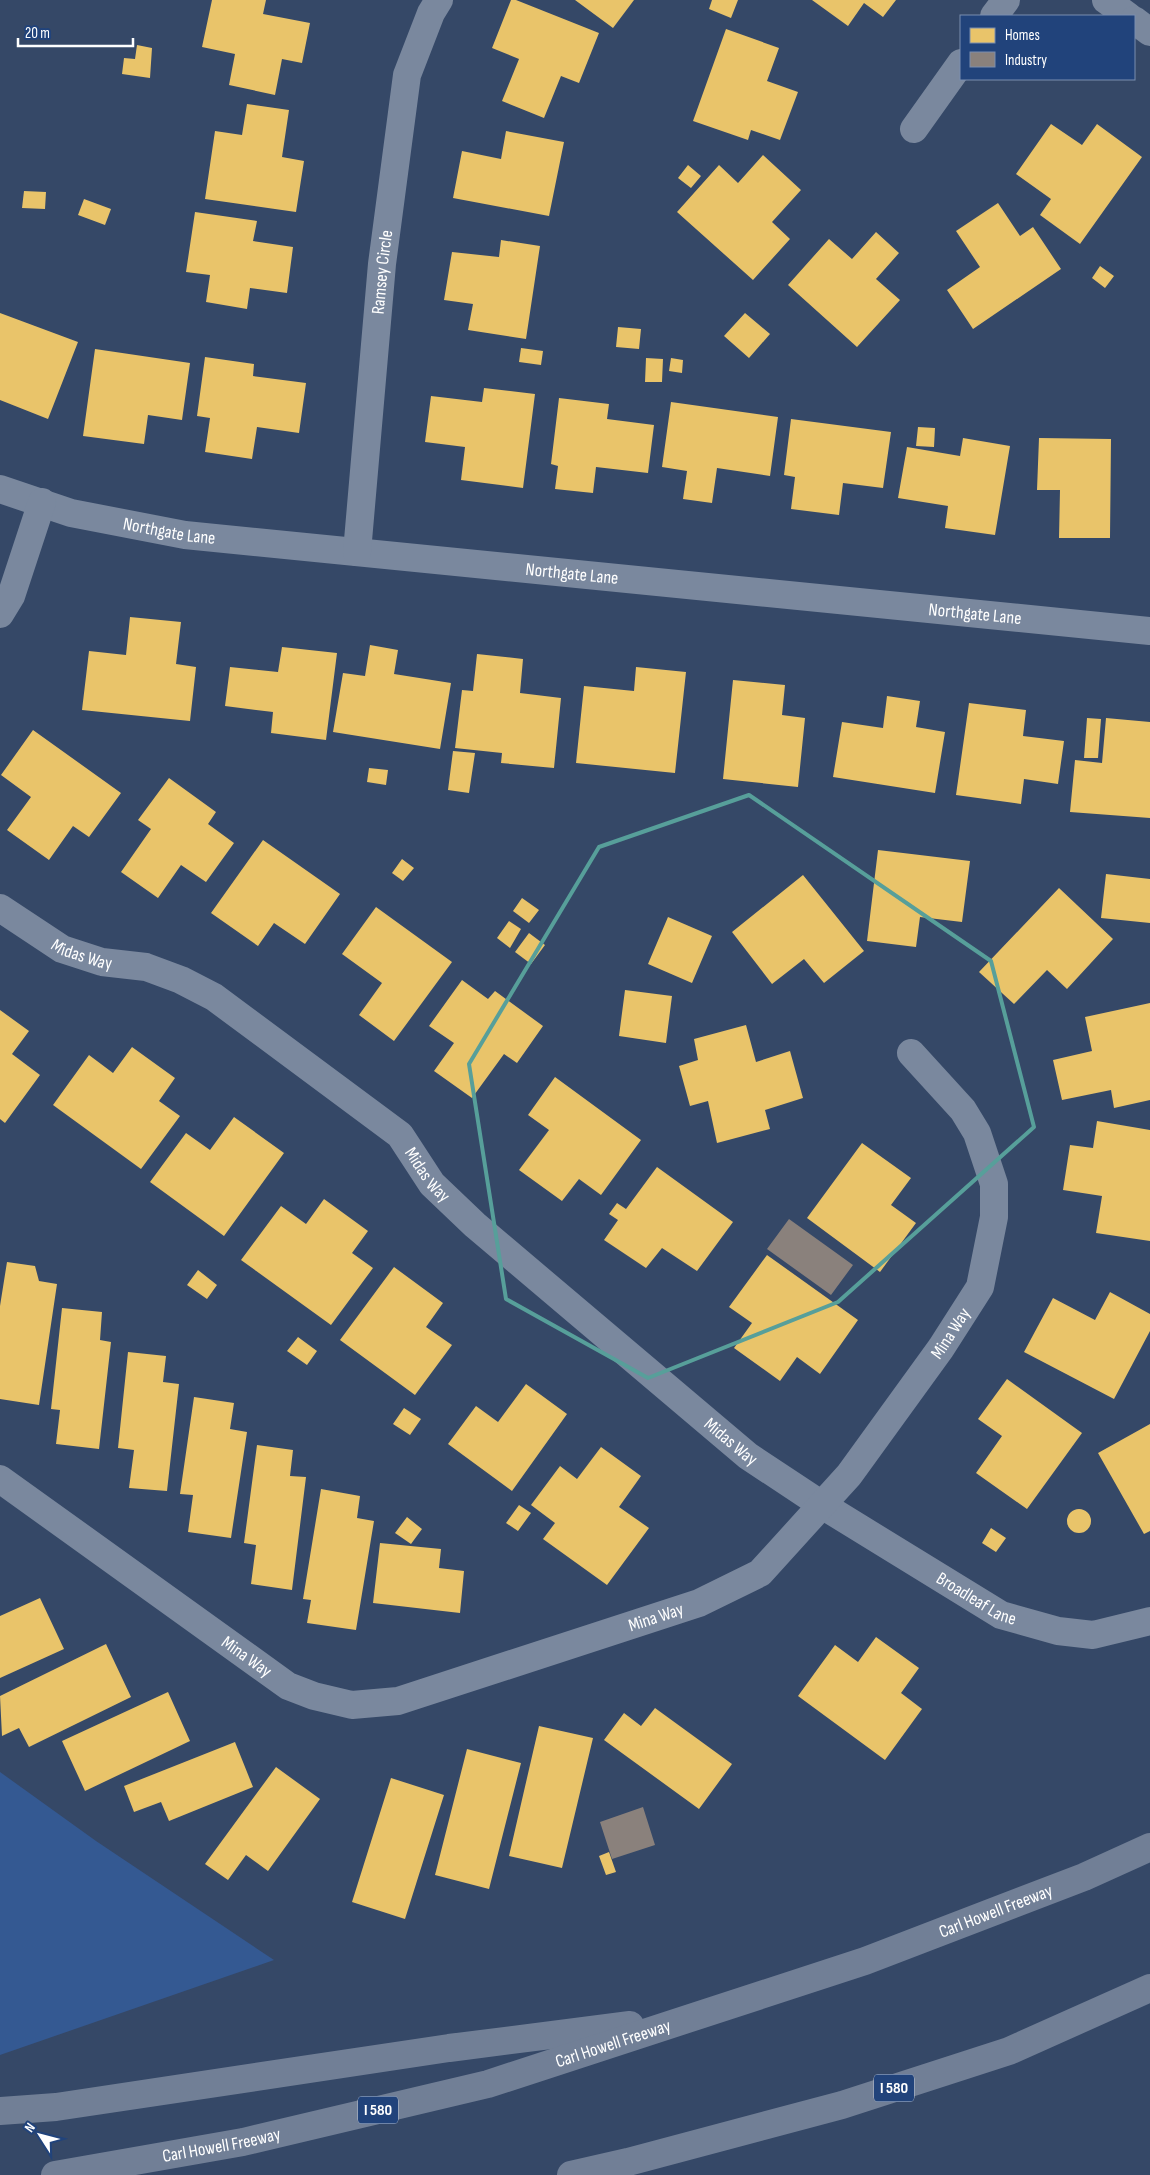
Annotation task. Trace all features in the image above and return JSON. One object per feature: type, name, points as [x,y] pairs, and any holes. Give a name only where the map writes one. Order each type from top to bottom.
[{"type":"highway","name":"Carl Howell Freeway","points":[[55,2175],[243,2142],[488,2084],[865,1961],[1084,1877],[1150,1847]]},
{"type":"highway","name":"I 580","points":[[571,2175],[842,2106],[1008,2051],[1150,1988]]},
{"type":"highway","points":[[0,2111],[56,2107],[449,2048],[693,2017]]},
{"type":"highway","points":[[595,2175],[628,2162]]},
{"type":"street","name":"Ramsey Circle","points":[[357,552],[382,264],[407,75],[431,13],[439,0]]},
{"type":"street","points":[[995,15],[1006,0]]},
{"type":"street","points":[[1106,0],[1127,15]]},
{"type":"street","points":[[1135,21],[1150,32]]},
{"type":"street","points":[[914,129],[960,64]]},
{"type":"street","name":"Northgate Lane","points":[[0,489],[71,513],[185,535],[1150,631]]},
{"type":"street","points":[[0,614],[11,596],[42,502]]},
{"type":"street","name":"Midas Way","points":[[0,908],[62,949],[102,962],[146,967],[181,980],[214,997],[400,1135],[432,1184],[475,1225],[748,1456],[822,1505]]},
{"type":"street","name":"Mina Way","points":[[0,1479],[288,1686],[314,1696],[352,1705],[398,1701],[699,1604],[760,1573],[849,1475],[941,1348],[980,1287],[994,1217],[994,1184],[977,1133],[963,1110],[911,1053]]},
{"type":"street","name":"Broadleaf Lane","points":[[822,1505],[1001,1615],[1058,1631],[1093,1635],[1150,1621]]},
{"type":"highlighted area","points":[[749,795],[991,961],[1034,1127],[838,1302],[648,1378],[506,1299],[469,1064],[599,847]]},
{"type":"shaded area","points":[[0,1772],[96,1841],[274,1960],[0,2055]]},
{"type":"building: Homes","points":[[212,0],[266,0],[263,14],[310,23],[302,63],[282,59],[275,95],[229,85],[235,54],[202,47]]},
{"type":"building: Homes","points":[[511,0],[516,0],[599,33],[579,83],[561,76],[544,118],[502,101],[519,59],[492,48]]},
{"type":"building: Homes","points":[[575,0],[634,0],[613,28]]},
{"type":"building: Homes","points":[[712,0],[738,0],[731,18],[709,9]]},
{"type":"building: Homes","points":[[812,0],[896,0],[883,17],[864,3],[848,26]]},
{"type":"building: Homes","points":[[726,29],[779,48],[767,81],[798,92],[780,140],[751,130],[748,140],[693,121]]},
{"type":"building: Homes","points":[[137,45],[152,48],[150,78],[122,74],[124,58],[135,59]]},
{"type":"building: Homes","points":[[247,104],[289,110],[282,157],[304,161],[296,212],[205,199],[215,131],[242,135]]},
{"type":"building: Homes","points":[[1051,124],[1082,145],[1097,124],[1142,157],[1080,244],[1040,215],[1051,199],[1016,174]]},
{"type":"building: Homes","points":[[506,131],[564,142],[549,216],[453,198],[462,151],[501,159]]},
{"type":"building: Homes","points":[[763,155],[801,190],[772,222],[790,239],[753,280],[677,212],[719,165],[738,183]]},
{"type":"building: Homes","points":[[688,165],[701,176],[691,188],[678,178]]},
{"type":"building: Homes","points":[[24,191],[46,192],[45,209],[22,208]]},
{"type":"building: Homes","points":[[84,199],[111,209],[105,225],[78,215]]},
{"type":"building: Homes","points":[[998,203],[1020,236],[1033,227],[1061,269],[973,329],[947,290],[980,267],[956,231]]},
{"type":"building: Homes","points":[[195,212],[257,221],[253,241],[293,247],[287,293],[250,288],[247,309],[206,302],[210,275],[186,272]]},
{"type":"building: Homes","points":[[876,232],[899,253],[876,279],[900,300],[857,347],[788,285],[829,239],[852,259]]},
{"type":"building: Homes","points":[[501,240],[540,246],[526,339],[468,330],[473,304],[444,300],[452,252],[499,257]]},
{"type":"building: Homes","points":[[1100,266],[1114,276],[1105,288],[1092,278]]},
{"type":"building: Homes","points":[[0,313],[78,342],[48,419],[0,400]]},
{"type":"building: Homes","points":[[745,313],[770,334],[749,358],[724,336]]},
{"type":"building: Homes","points":[[618,327],[641,329],[639,349],[616,347]]},
{"type":"building: Homes","points":[[521,348],[543,351],[541,365],[519,362]]},
{"type":"building: Homes","points":[[95,349],[190,363],[182,420],[148,415],[144,444],[83,436]]},
{"type":"building: Homes","points":[[205,357],[254,364],[253,376],[306,383],[299,433],[257,427],[252,459],[205,452],[210,418],[197,416]]},
{"type":"building: Homes","points":[[646,358],[663,359],[662,382],[645,382]]},
{"type":"building: Homes","points":[[671,358],[683,360],[682,373],[669,371]]},
{"type":"building: Homes","points":[[484,388],[535,394],[523,488],[461,480],[465,447],[425,442],[431,396],[482,402]]},
{"type":"building: Homes","points":[[559,398],[609,404],[607,419],[654,425],[648,473],[596,467],[593,493],[555,489],[558,466],[551,464]]},
{"type":"building: Homes","points":[[671,402],[778,417],[770,476],[717,468],[712,503],[683,499],[687,471],[662,467]]},
{"type":"building: Homes","points":[[791,419],[891,432],[883,488],[843,483],[839,515],[791,509],[795,477],[784,475]]},
{"type":"building: Homes","points":[[918,427],[935,428],[934,447],[916,446]]},
{"type":"building: Homes","points":[[963,438],[1010,446],[995,535],[945,528],[948,506],[898,498],[907,447],[960,456]]},
{"type":"building: Homes","points":[[1039,438],[1111,439],[1110,538],[1059,538],[1060,490],[1037,490]]},
{"type":"building: Homes","points":[[130,617],[181,622],[176,664],[196,667],[190,721],[82,710],[89,651],[126,655]]},
{"type":"building: Homes","points":[[370,645],[398,650],[394,674],[451,683],[440,749],[333,732],[343,673],[365,676]]},
{"type":"building: Homes","points":[[282,647],[337,653],[326,740],[271,733],[273,712],[225,706],[230,667],[278,672]]},
{"type":"building: Homes","points":[[477,654],[523,659],[520,693],[561,698],[554,768],[501,763],[502,753],[455,748],[462,690],[473,691]]},
{"type":"building: Homes","points":[[636,667],[686,672],[675,773],[576,763],[584,686],[634,691]]},
{"type":"building: Homes","points":[[733,680],[785,685],[782,715],[805,718],[798,787],[723,779]]},
{"type":"building: Homes","points":[[887,696],[920,701],[916,727],[945,732],[935,793],[833,777],[842,722],[883,728]]},
{"type":"building: Homes","points":[[969,703],[1026,710],[1023,736],[1064,741],[1058,784],[1024,779],[1021,804],[956,795]]},
{"type":"building: Homes","points":[[1087,718],[1101,719],[1098,758],[1084,758]]},
{"type":"building: Homes","points":[[1106,718],[1150,722],[1150,818],[1070,812],[1075,760],[1102,763]]},
{"type":"building: Homes","points":[[33,730],[121,793],[89,837],[73,826],[49,860],[7,830],[31,797],[1,775]]},
{"type":"building: Homes","points":[[453,751],[475,753],[469,793],[448,790]]},
{"type":"building: Homes","points":[[369,768],[388,770],[386,785],[367,782]]},
{"type":"building: Homes","points":[[169,778],[216,812],[208,824],[234,843],[206,882],[181,865],[158,898],[121,872],[151,829],[138,820]]},
{"type":"building: Homes","points":[[263,840],[340,894],[305,944],[274,923],[258,946],[211,913]]},
{"type":"building: Homes","points":[[878,850],[970,861],[962,922],[920,917],[916,947],[867,941]]},
{"type":"building: Homes","points":[[402,859],[414,868],[403,881],[392,873]]},
{"type":"building: Homes","points":[[1106,874],[1150,879],[1150,923],[1101,918]]},
{"type":"building: Homes","points":[[803,875],[864,951],[824,983],[804,959],[772,984],[732,932]]},
{"type":"building: Homes","points":[[1059,888],[1113,939],[1067,989],[1047,970],[1014,1004],[979,972]]},
{"type":"building: Homes","points":[[522,898],[539,910],[529,923],[513,911]]},
{"type":"building: Homes","points":[[376,907],[452,962],[394,1041],[359,1015],[382,983],[342,954]]},
{"type":"building: Homes","points":[[668,917],[712,936],[692,983],[648,964]]},
{"type":"building: Homes","points":[[509,921],[521,929],[510,948],[497,938]]},
{"type":"building: Homes","points":[[529,933],[545,945],[531,964],[515,952]]},
{"type":"building: Homes","points":[[462,980],[488,999],[495,991],[543,1026],[517,1063],[504,1054],[472,1098],[434,1071],[454,1043],[429,1026]]},
{"type":"building: Homes","points":[[625,990],[672,996],[666,1043],[619,1036]]},
{"type":"building: Homes","points":[[1150,1003],[1150,1100],[1114,1108],[1111,1090],[1062,1100],[1053,1060],[1092,1051],[1085,1017]]},
{"type":"building: Homes","points":[[0,1010],[29,1031],[12,1054],[40,1075],[5,1123],[0,1119]]},
{"type":"building: Homes","points":[[746,1025],[756,1062],[790,1051],[803,1098],[765,1110],[770,1129],[717,1143],[708,1101],[690,1106],[679,1066],[698,1060],[694,1039]]},
{"type":"building: Homes","points":[[132,1047],[175,1078],[159,1101],[180,1116],[141,1169],[53,1105],[89,1055],[113,1073]]},
{"type":"building: Homes","points":[[555,1077],[641,1140],[601,1195],[579,1179],[562,1201],[519,1170],[549,1130],[528,1115]]},
{"type":"building: Homes","points":[[234,1117],[284,1153],[224,1236],[150,1182],[186,1133],[210,1150]]},
{"type":"building: Homes","points":[[1097,1121],[1150,1130],[1150,1241],[1096,1233],[1102,1196],[1063,1190],[1070,1145],[1093,1148]]},
{"type":"building: Homes","points":[[862,1143],[911,1178],[891,1205],[916,1223],[880,1272],[807,1218]]},
{"type":"building: Homes","points":[[657,1167],[733,1222],[697,1271],[662,1248],[646,1268],[604,1240],[618,1220],[609,1214],[617,1203],[626,1209]]},
{"type":"building: Homes","points":[[324,1199],[368,1231],[352,1253],[373,1268],[331,1325],[241,1260],[281,1206],[306,1224]]},
{"type":"building: Homes","points":[[767,1255],[858,1320],[820,1374],[797,1357],[780,1381],[734,1348],[752,1323],[729,1307]]},
{"type":"building: Homes","points":[[7,1262],[35,1266],[39,1281],[57,1284],[39,1405],[0,1399],[0,1306]]},
{"type":"building: Homes","points":[[394,1267],[443,1303],[426,1327],[452,1345],[415,1395],[340,1340]]},
{"type":"building: Homes","points":[[198,1270],[217,1285],[207,1299],[187,1285]]},
{"type":"building: Homes","points":[[1110,1292],[1150,1314],[1150,1331],[1114,1399],[1024,1352],[1053,1298],[1095,1320]]},
{"type":"building: Homes","points":[[62,1308],[102,1312],[100,1340],[111,1342],[99,1449],[56,1444],[60,1410],[51,1409]]},
{"type":"building: Homes","points":[[298,1337],[317,1351],[307,1365],[287,1351]]},
{"type":"building: Homes","points":[[128,1352],[166,1356],[163,1382],[179,1384],[167,1491],[129,1488],[134,1450],[118,1448]]},
{"type":"building: Homes","points":[[1007,1379],[1082,1433],[1027,1509],[976,1473],[1002,1436],[978,1419]]},
{"type":"building: Homes","points":[[526,1384],[567,1414],[512,1491],[448,1444],[476,1406],[498,1422]]},
{"type":"building: Homes","points":[[194,1397],[234,1403],[230,1429],[247,1432],[231,1538],[188,1532],[193,1495],[180,1494]]},
{"type":"building: Homes","points":[[404,1408],[421,1419],[410,1435],[393,1424]]},
{"type":"building: Homes","points":[[1150,1424],[1150,1531],[1144,1534],[1098,1453]]},
{"type":"building: Homes","points":[[257,1445],[293,1450],[290,1476],[306,1477],[292,1590],[251,1584],[256,1545],[244,1543]]},
{"type":"building: Homes","points":[[601,1447],[641,1476],[619,1507],[649,1528],[607,1585],[543,1539],[555,1523],[531,1505],[560,1466],[577,1479]]},
{"type":"building: Homes","points":[[321,1489],[360,1496],[357,1518],[374,1521],[356,1630],[307,1623],[311,1600],[303,1599]]},
{"type":"building: Homes","points":[[519,1505],[531,1513],[518,1531],[506,1523]]},
{"type":"building: Homes","points":[[1079,1509],[1088,1512],[1091,1521],[1088,1530],[1079,1533],[1070,1530],[1067,1521],[1070,1512]]},
{"type":"building: Homes","points":[[407,1517],[422,1529],[411,1544],[395,1533]]},
{"type":"building: Homes","points":[[991,1528],[1006,1538],[996,1552],[982,1543]]},
{"type":"building: Homes","points":[[380,1543],[441,1549],[439,1568],[464,1571],[460,1613],[373,1603]]},
{"type":"building: Homes","points":[[40,1598],[64,1649],[0,1678],[0,1616]]},
{"type":"building: Homes","points":[[876,1637],[919,1668],[901,1693],[922,1709],[885,1760],[798,1696],[835,1645],[858,1662]]},
{"type":"building: Homes","points":[[106,1644],[131,1697],[29,1747],[19,1728],[2,1736],[0,1696]]},
{"type":"building: Homes","points":[[168,1692],[190,1741],[85,1791],[62,1741]]},
{"type":"building: Homes","points":[[655,1708],[732,1764],[699,1809],[604,1740],[624,1713],[641,1726]]},
{"type":"building: Homes","points":[[539,1726],[593,1738],[562,1868],[509,1856]]},
{"type":"building: Homes","points":[[235,1742],[253,1787],[169,1821],[161,1802],[134,1812],[124,1786]]},
{"type":"building: Homes","points":[[467,1749],[521,1763],[489,1889],[435,1875]]},
{"type":"building: Homes","points":[[276,1767],[320,1799],[268,1871],[246,1855],[228,1880],[205,1864]]},
{"type":"building: Homes","points":[[391,1778],[444,1795],[405,1919],[352,1902]]},
{"type":"building: Homes","points":[[609,1852],[616,1872],[606,1875],[599,1856]]},
{"type":"building: Industry","points":[[789,1219],[853,1265],[831,1295],[767,1249]]},
{"type":"building: Industry","points":[[643,1807],[655,1845],[612,1859],[600,1822]]}]
